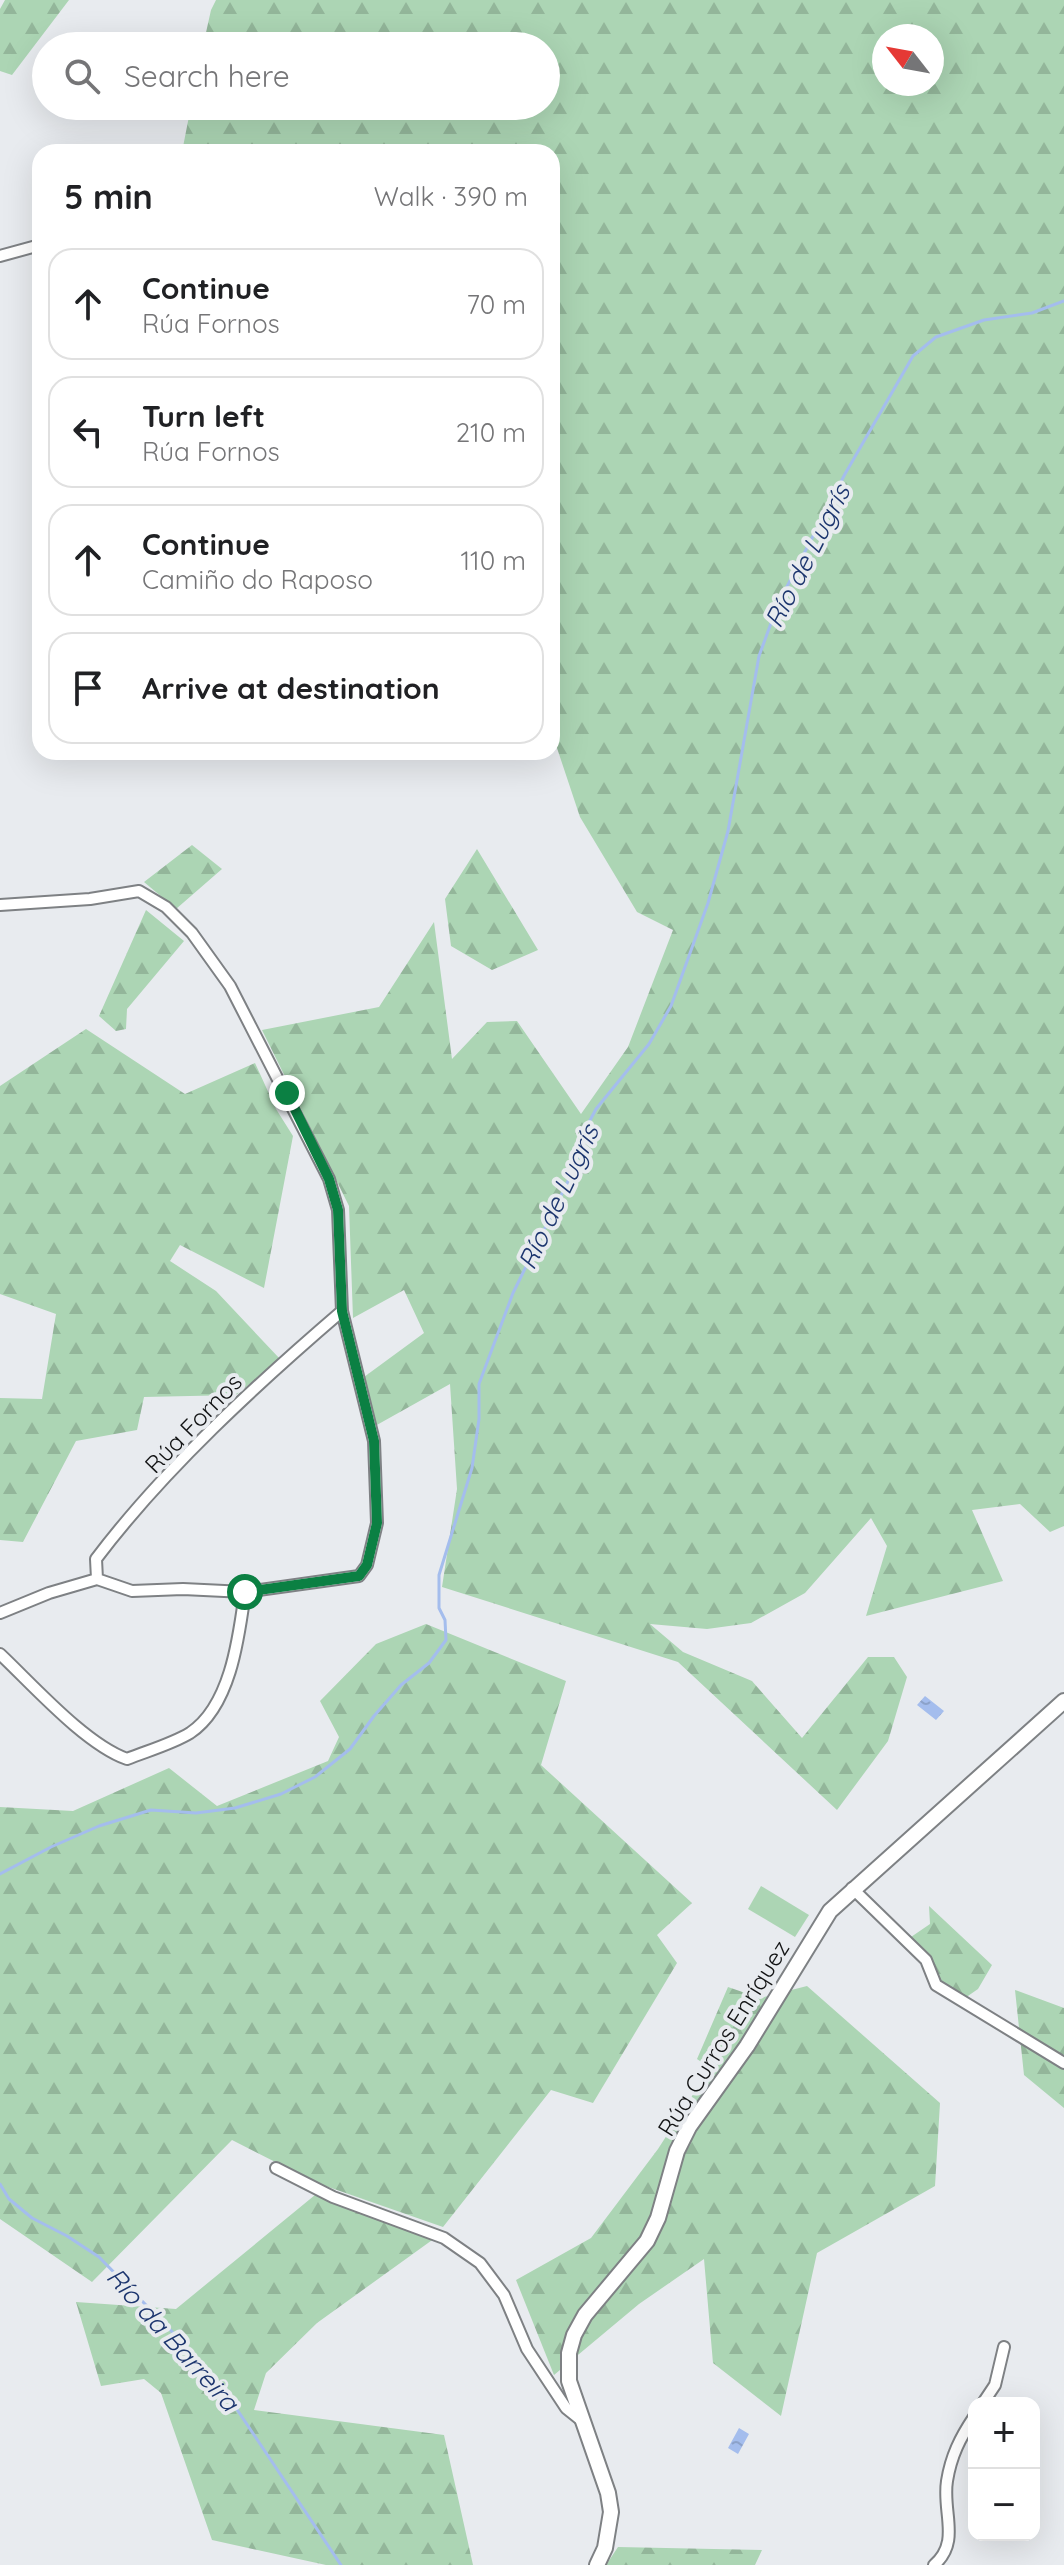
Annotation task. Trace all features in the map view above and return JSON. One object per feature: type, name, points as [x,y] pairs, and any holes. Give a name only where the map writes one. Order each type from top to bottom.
[{"type":"street","points":[[0,256],[32,247]]},
{"type":"street","points":[[0,905],[90,899],[139,891],[166,907],[192,933],[230,986],[329,1179],[338,1210],[342,1311],[374,1441],[377,1523],[367,1565],[359,1576],[245,1592],[183,1589],[132,1591],[97,1579],[49,1593],[0,1613]]},
{"type":"street","name":"Rúa Fornos","points":[[97,1579],[96,1559],[148,1498],[248,1394],[342,1311]]},
{"type":"street","points":[[0,1654],[78,1727],[112,1754],[127,1759],[190,1733],[207,1716],[223,1689],[238,1641],[245,1592]]},
{"type":"street","name":"Rúa Curros Enríquez","points":[[597,2565],[605,2548],[611,2512],[608,2493],[569,2381],[569,2353],[574,2335],[585,2315],[647,2241],[658,2218],[677,2151],[689,2127],[747,2046],[830,1911],[852,1888],[1064,1701]]},
{"type":"street","points":[[852,1888],[926,1960],[936,1985],[1064,2063]]},
{"type":"street","points":[[276,2168],[345,2202],[444,2238],[480,2263],[504,2295],[527,2349],[566,2408],[581,2420]]},
{"type":"street","points":[[987,2397],[995,2385],[1004,2347]]},
{"type":"street","points":[[934,2565],[944,2557],[950,2542],[946,2484],[955,2446],[968,2426]]},
{"type":"green space","points":[[5,0],[69,0],[45,32],[32,32],[32,49],[12,75],[0,71],[0,9]]},
{"type":"green space","points":[[216,0],[1064,0],[1064,1526],[1050,1532],[1020,1504],[972,1510],[1003,1581],[866,1616],[887,1546],[871,1518],[805,1593],[751,1623],[707,1629],[650,1624],[683,1652],[752,1681],[802,1738],[868,1657],[894,1657],[907,1677],[888,1741],[837,1810],[678,1662],[442,1587],[457,1489],[450,1384],[375,1426],[364,1377],[424,1333],[404,1290],[353,1318],[349,1206],[262,1030],[379,1007],[434,922],[452,1059],[487,1022],[517,1021],[581,1114],[628,1047],[673,930],[637,912],[580,817],[560,757],[560,144],[184,144],[188,120],[560,120],[560,32],[206,32]]},
{"type":"green space","points":[[192,845],[222,869],[176,909],[144,882]]},
{"type":"green space","points":[[477,849],[538,950],[492,970],[451,946],[445,899]]},
{"type":"green space","points":[[146,910],[184,941],[127,1009],[126,1029],[116,1031],[99,1016]]},
{"type":"green space","points":[[86,1029],[185,1094],[255,1063],[276,1109],[293,1136],[264,1288],[180,1245],[170,1261],[216,1291],[280,1359],[236,1395],[144,1397],[137,1430],[76,1441],[23,1542],[0,1540],[0,1398],[42,1399],[56,1314],[0,1294],[0,1086]]},
{"type":"green space","points":[[426,1624],[566,1681],[541,1765],[692,1903],[657,1935],[677,1963],[593,2103],[551,2090],[443,2227],[317,2183],[232,2140],[92,2282],[0,2219],[0,1807],[73,1811],[169,1768],[217,1806],[328,1761],[339,1737],[320,1701],[376,1644]]},
{"type":"green space","points":[[761,1886],[809,1915],[795,1937],[748,1909]]},
{"type":"green space","points":[[929,1906],[992,1965],[978,1989],[965,1998],[940,1982],[930,1959],[911,1937],[930,1924]]},
{"type":"green space","points":[[807,1986],[940,2103],[935,2186],[817,2253],[781,2416],[713,2363],[704,2259],[639,2304],[554,2375],[516,2280],[591,2238],[658,2149],[710,2068],[697,2059],[728,1987],[760,1998]]},
{"type":"green space","points":[[1015,1990],[1064,2008],[1064,2108],[1024,2075]]},
{"type":"green space","points":[[315,2195],[435,2238],[317,2323],[266,2373],[254,2410],[444,2435],[473,2565],[326,2565],[212,2540],[161,2393],[144,2379],[101,2386],[76,2302],[176,2309]]},
{"type":"green space","points":[[618,2547],[762,2550],[755,2565],[606,2565]]},
{"type":"water","points":[[925,1696],[944,1711],[936,1720],[917,1705]]},
{"type":"water","points":[[739,2428],[749,2434],[738,2454],[728,2448]]},
{"type":"waterway","name":"Río de Lugrís","points":[[0,1874],[99,1826],[151,1810],[196,1813],[235,1808],[281,1794],[315,1777],[350,1749],[401,1685],[429,1663],[446,1640],[445,1620],[439,1608],[439,1575],[472,1468],[479,1419],[479,1384],[513,1293],[574,1169],[586,1128],[596,1109],[649,1044],[671,1006],[708,903],[728,831],[759,656],[778,604],[845,474],[913,356],[936,337],[984,320],[1032,313],[1064,301]]},
{"type":"waterway","name":"Río da Barreira","points":[[0,2184],[9,2199],[32,2218],[99,2257],[186,2346],[228,2396],[341,2565]]},
{"type":"route","points":[[245,1592],[359,1576],[367,1565],[377,1523],[374,1441],[342,1311],[338,1210],[329,1179],[287,1093]]}]
